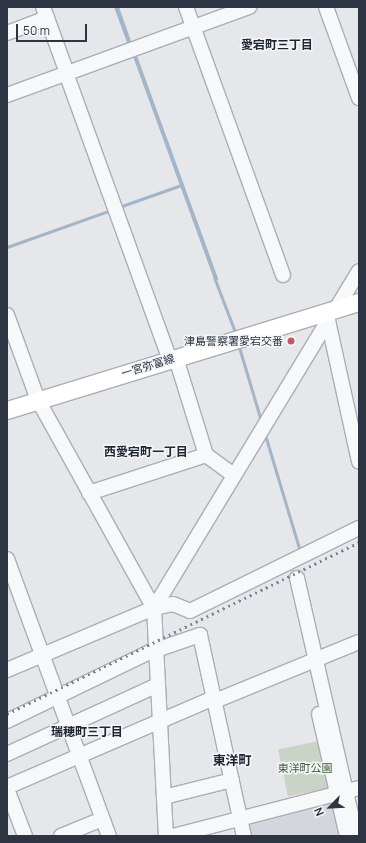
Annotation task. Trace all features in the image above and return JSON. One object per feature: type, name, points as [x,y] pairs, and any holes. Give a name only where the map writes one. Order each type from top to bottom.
[{"type":"main road","name":"一宮弥富線","points":[[7,410],[173,359],[330,314],[359,302]]},
{"type":"street","points":[[186,7],[284,275]]},
{"type":"street","points":[[7,95],[249,7]]},
{"type":"street","points":[[326,7],[359,98]]},
{"type":"street","points":[[7,33],[45,12],[66,73],[173,359],[206,455],[234,475]]},
{"type":"street","points":[[154,608],[330,314],[359,270]]},
{"type":"street","points":[[330,314],[355,422],[359,462]]},
{"type":"street","points":[[7,315],[38,400],[154,608],[166,836]]},
{"type":"street","points":[[89,492],[206,455]]},
{"type":"street","points":[[7,670],[154,608],[173,604],[190,612],[359,528]]},
{"type":"street","points":[[7,559],[41,656],[109,836]]},
{"type":"street","points":[[297,578],[312,661],[347,791],[356,836]]},
{"type":"street","points":[[7,721],[157,650],[200,635],[244,836]]},
{"type":"street","points":[[25,836],[7,788],[160,721],[359,642]]},
{"type":"street","points":[[7,754],[158,686]]},
{"type":"street","points":[[164,797],[232,780]]},
{"type":"street","points":[[173,836],[194,833],[241,818],[347,791]]},
{"type":"street","points":[[347,791],[347,836]]},
{"type":"street","points":[[61,836],[102,819]]},
{"type":"shaded area","points":[[336,798],[344,836],[249,836],[247,824]]},
{"type":"green space","name":"東洋町公園","points":[[323,740],[333,787],[288,797],[278,750]]},
{"type":"water","points":[[114,7],[119,7],[132,44],[128,45]]},
{"type":"water","points":[[136,53],[218,279],[215,281],[132,54]]},
{"type":"waterway","points":[[119,207],[181,185]]},
{"type":"waterway","points":[[7,247],[111,210]]},
{"type":"waterway","points":[[214,277],[235,332]]},
{"type":"waterway","points":[[239,347],[261,421]]},
{"type":"waterway","points":[[266,438],[299,548]]},
{"type":"railway","points":[[7,714],[359,542]]},
{"type":"place","name":"津島警察署愛宕交番","points":[[291,341]]},
{"type":"district","name":"愛宕町三丁目","points":[[277,45]]},
{"type":"district","name":"西愛宕町一丁目","points":[[146,452]]},
{"type":"district","name":"瑞穂町三丁目","points":[[87,732]]},
{"type":"district","name":"東洋町","points":[[232,760]]}]
